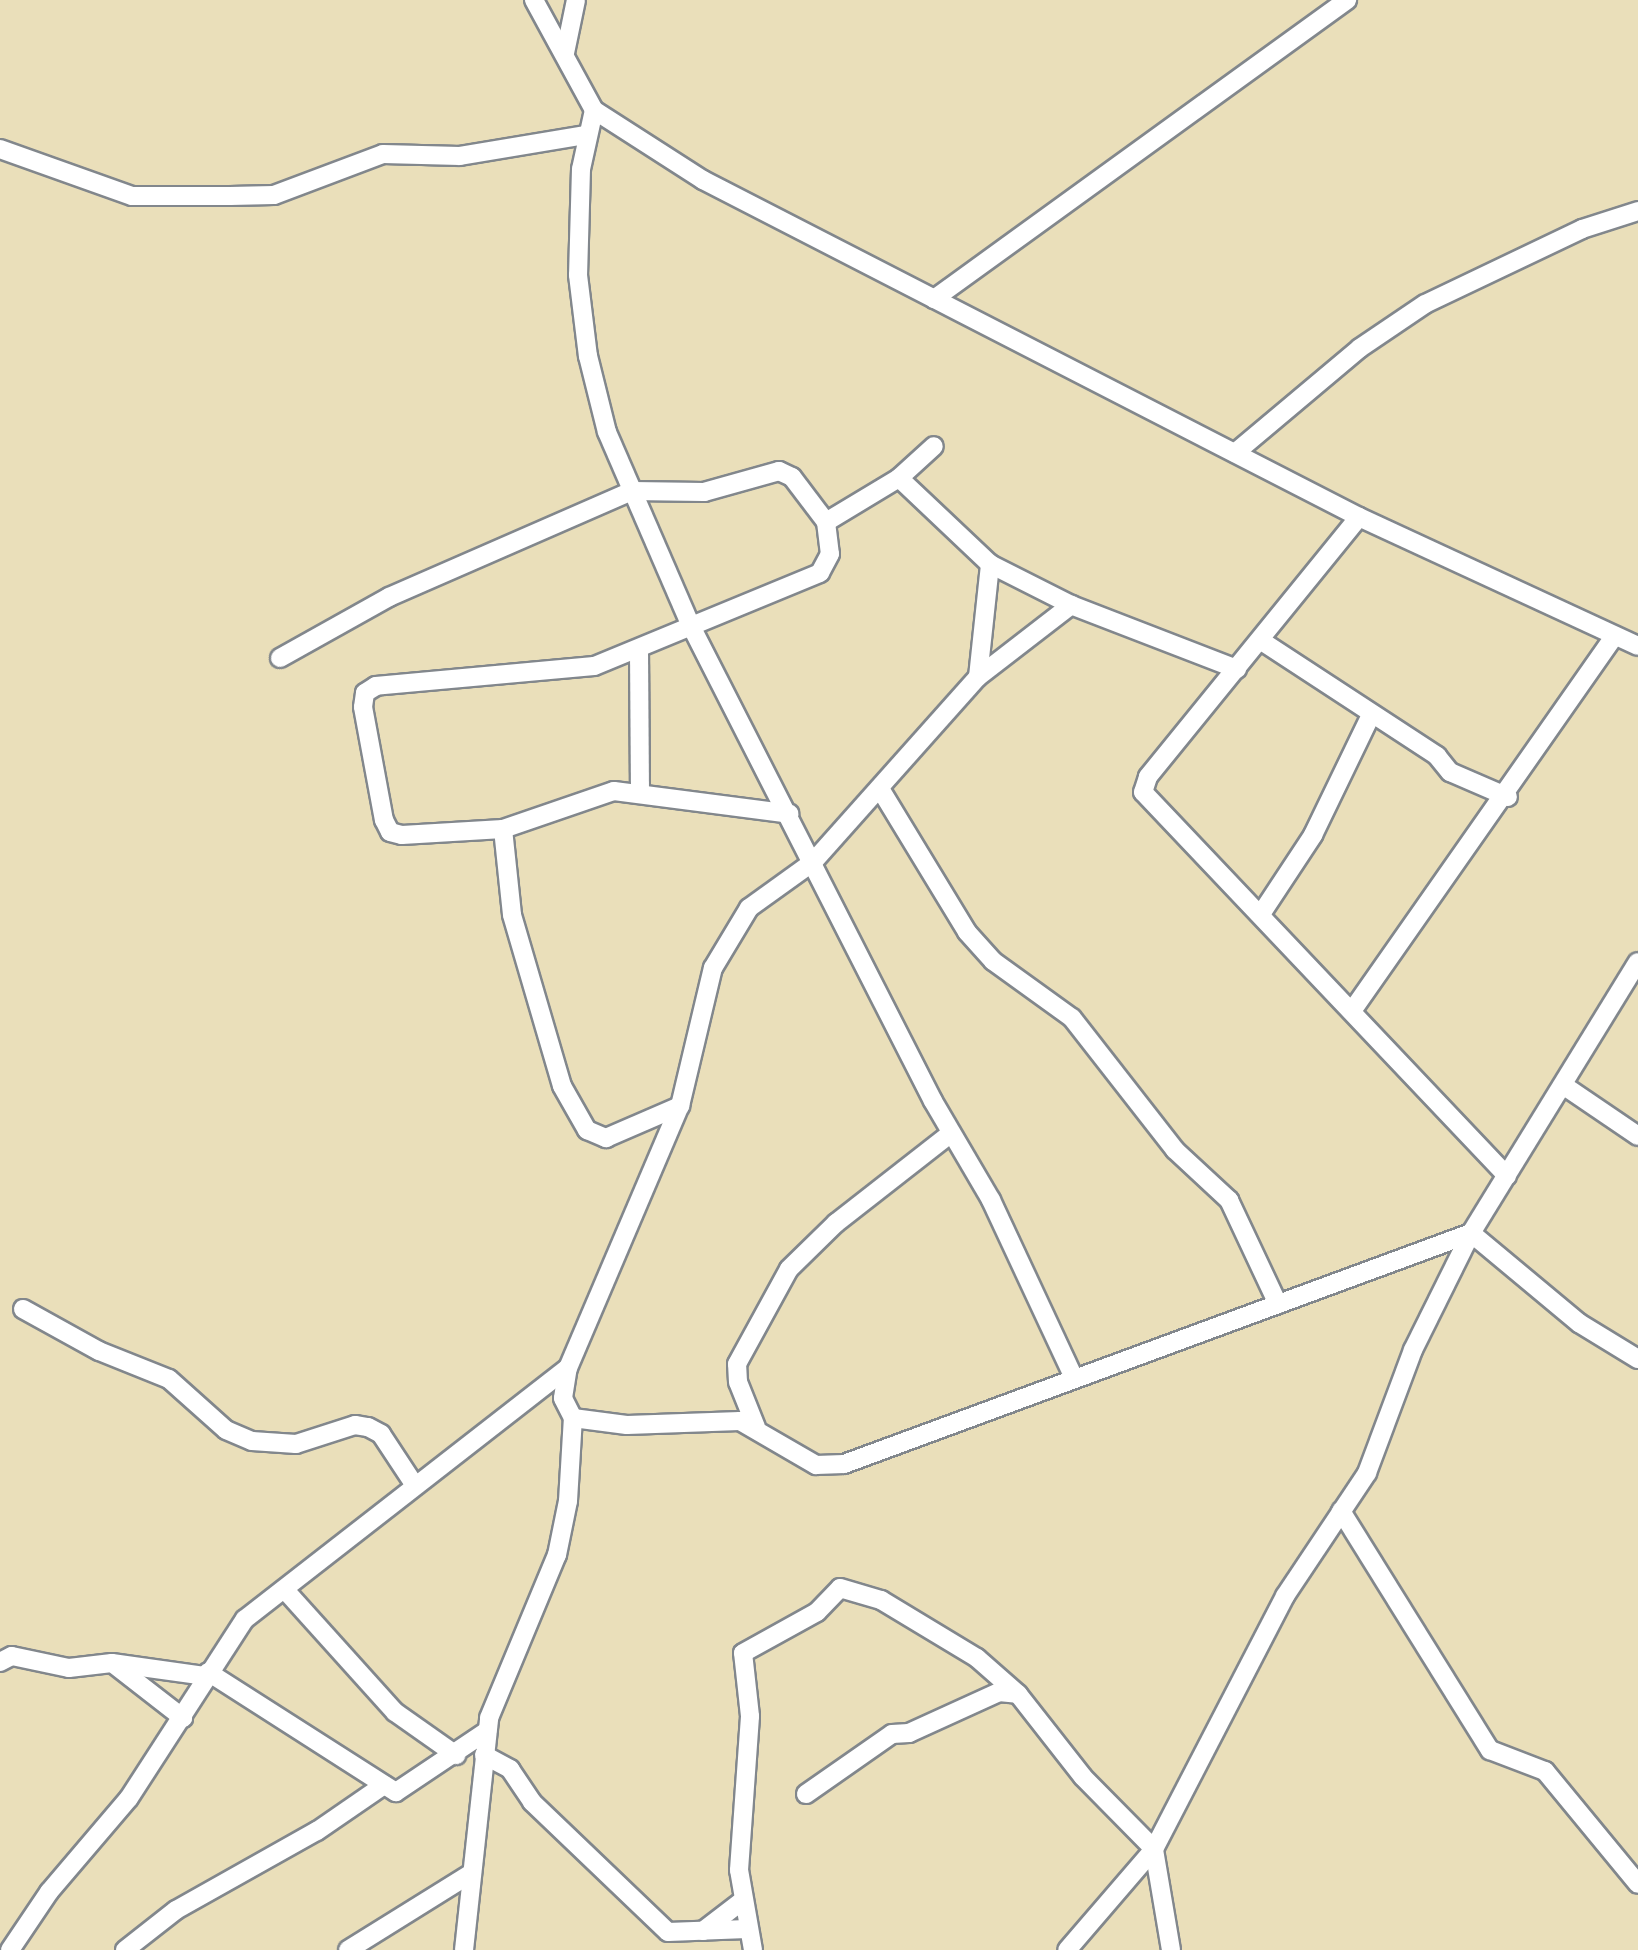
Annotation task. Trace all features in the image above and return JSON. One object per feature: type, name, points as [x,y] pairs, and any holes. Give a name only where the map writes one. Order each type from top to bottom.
[{"type":"street","points":[[534,0],[594,110],[702,180],[1359,517],[1638,646]]},
{"type":"street","points":[[566,53],[576,0]]},
{"type":"street","points":[[934,299],[1341,3]]},
{"type":"street","points":[[594,110],[586,135],[578,274],[588,356],[632,491],[692,628],[950,1133],[991,1200],[1074,1378]]},
{"type":"street","points":[[0,149],[132,196],[274,195],[383,154],[460,156],[586,135]]},
{"type":"street","points":[[1235,453],[1360,348],[1425,304],[1582,229],[1638,211]]},
{"type":"street","points":[[826,522],[898,478],[934,446]]},
{"type":"street","points":[[280,658],[389,598],[632,491],[704,492],[779,472],[792,477],[826,522],[830,554],[820,573],[639,650],[558,672],[376,686],[364,693],[390,832],[504,829],[614,791],[790,814]]},
{"type":"street","points":[[898,478],[990,564],[1071,605],[1237,670]]},
{"type":"street","points":[[1359,517],[1148,777],[1144,792],[1354,1008],[1507,1176]]},
{"type":"street","points":[[978,677],[990,564]]},
{"type":"street","points":[[464,1950],[487,1732],[557,1554],[568,1501],[573,1418],[563,1398],[568,1368],[680,1106],[713,968],[730,935],[761,897],[813,862],[882,792],[978,677],[1071,605]]},
{"type":"street","points":[[1354,1008],[1508,797],[1614,637]]},
{"type":"street","points":[[1260,640],[1438,756],[1450,772],[1508,797]]},
{"type":"street","points":[[639,650],[635,712],[640,794]]},
{"type":"street","points":[[1262,914],[1314,835],[1371,715]]},
{"type":"street","points":[[882,792],[966,932],[1007,973],[1072,1018],[1175,1150],[1229,1200],[1278,1304]]},
{"type":"street","points":[[504,829],[517,932],[562,1086],[587,1130],[606,1138],[680,1106]]},
{"type":"street","points":[[1066,1950],[1154,1850],[1285,1596],[1367,1473],[1413,1350],[1471,1233],[1636,972]]},
{"type":"street","points":[[1566,1087],[1638,1136]]},
{"type":"street","points":[[756,1427],[738,1382],[738,1364],[790,1269],[836,1222],[950,1133]]},
{"type":"street","points":[[573,1418],[627,1425],[728,1420],[756,1427],[816,1465],[844,1464],[1471,1233]]},
{"type":"street","points":[[1471,1233],[1578,1323],[1638,1359]]},
{"type":"street","points":[[24,1308],[98,1352],[169,1379],[226,1430],[252,1441],[296,1444],[355,1424],[368,1427],[381,1434],[414,1484]]},
{"type":"street","points":[[10,1950],[183,1718],[207,1674],[245,1619],[568,1368]]},
{"type":"street","points":[[1342,1511],[1490,1750],[1544,1771],[1638,1884]]},
{"type":"street","points":[[754,1950],[742,1901],[740,1807],[750,1716],[743,1654],[748,1646],[817,1612],[840,1588],[860,1590],[977,1658],[1018,1694],[1082,1777],[1154,1850],[1171,1950]]},
{"type":"street","points":[[285,1590],[395,1712],[456,1754]]},
{"type":"street","points":[[0,1662],[12,1656],[69,1668],[112,1662],[207,1674],[384,1784],[406,1792],[487,1732]]},
{"type":"street","points":[[112,1662],[183,1718]]},
{"type":"street","points":[[806,1794],[892,1734],[909,1734],[999,1692],[1018,1694]]},
{"type":"street","points":[[484,1755],[510,1768],[532,1802],[668,1932],[698,1935],[748,1929]]},
{"type":"street","points":[[125,1950],[176,1910],[318,1831],[384,1784]]},
{"type":"street","points":[[348,1950],[470,1874]]},
{"type":"street","points":[[698,1935],[742,1901]]},
{"type":"street","points":[[25,1929],[35,1950]]}]
